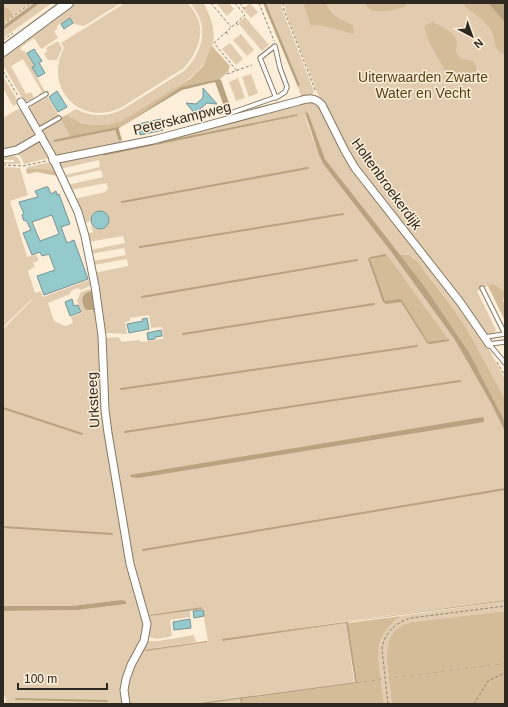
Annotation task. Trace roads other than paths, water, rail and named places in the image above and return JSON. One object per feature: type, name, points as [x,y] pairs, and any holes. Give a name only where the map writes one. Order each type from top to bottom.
[{"type":"main road","points":[[3,51],[68,3]]},
{"type":"street","name":"Peterskampweg","points":[[53,160],[153,140],[308,99],[316,99]]},
{"type":"street","name":"Holtenbroekerdijk","points":[[316,99],[322,105],[355,168],[460,302],[489,344]]},
{"type":"street","name":"Urksteeg","points":[[22,104],[39,133],[78,212],[90,256],[101,330],[108,433],[130,564],[146,619],[147,628],[144,641],[131,665],[126,679],[124,690],[126,704]]},
{"type":"street","points":[[3,153],[17,150],[39,133]]},
{"type":"lane","points":[[228,120],[231,113],[276,98],[284,94],[287,87],[280,68],[275,46],[260,58],[276,98]]},
{"type":"lane","points":[[22,104],[46,94]]},
{"type":"lane","points":[[39,133],[58,118]]},
{"type":"lane","points":[[482,288],[505,334],[484,337]]},
{"type":"lane","points":[[489,344],[505,342]]},
{"type":"lane","points":[[489,344],[505,363]]},
{"type":"waterway","points":[[122,202],[308,168]]},
{"type":"waterway","points":[[140,247],[343,214]]},
{"type":"waterway","points":[[142,297],[357,260]]},
{"type":"waterway","points":[[183,334],[374,304]]},
{"type":"waterway","points":[[121,389],[417,346]]},
{"type":"waterway","points":[[125,432],[460,381]]},
{"type":"waterway","points":[[3,408],[82,434]]},
{"type":"waterway","points":[[143,550],[505,489]]},
{"type":"waterway","points":[[3,527],[112,534]]},
{"type":"waterway","points":[[16,699],[107,701]]},
{"type":"park label","name":"Uiterwaarden Zwarte Water en Vecht","points":[[423,86]]}]
